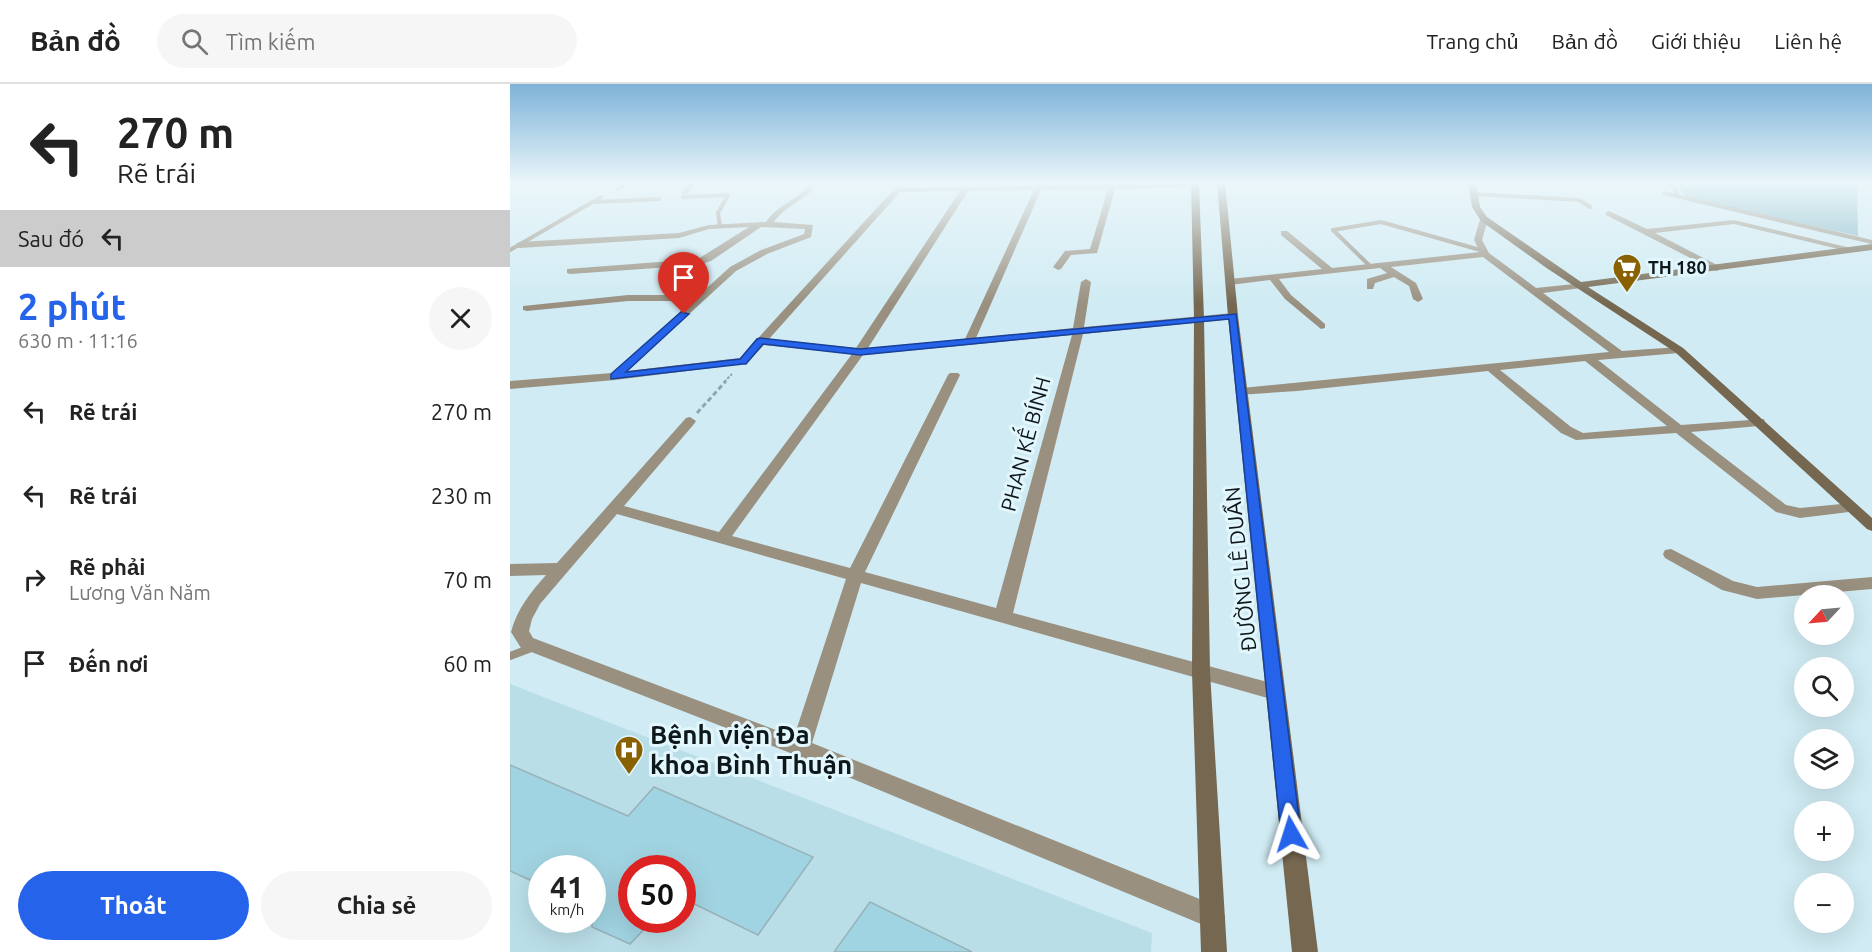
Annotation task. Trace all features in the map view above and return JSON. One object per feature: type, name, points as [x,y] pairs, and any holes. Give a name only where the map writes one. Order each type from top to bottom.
[{"type":"main road","name":"ĐƯỜNG LÊ DUẨN","points":[[1198,223],[1201,672],[1214,952]]},
{"type":"main road","name":"ĐƯỜNG LÊ DUẨN","points":[[1223,223],[1305,952]]},
{"type":"main road","points":[[1489,223],[1679,350],[1872,526]]},
{"type":"main road","points":[[1581,285],[1872,247]]},
{"type":"street","points":[[510,385],[615,376],[743,361],[867,223]]},
{"type":"street","points":[[722,539],[860,352],[944,223]]},
{"type":"street","points":[[969,341],[1023,223]]},
{"type":"street","points":[[1058,267],[1068,253],[1094,251],[1102,223]]},
{"type":"street","points":[[1483,223],[1478,240],[1485,253],[1619,354]]},
{"type":"street","points":[[1627,223],[1716,268]]},
{"type":"street","points":[[1645,232],[1729,223]]},
{"type":"street","points":[[1736,223],[1851,249]]},
{"type":"street","points":[[519,244],[680,235],[720,226],[769,224],[810,227],[811,230],[802,239],[747,260],[733,270],[615,376]]},
{"type":"street","points":[[570,271],[699,262],[708,259],[758,225]]},
{"type":"street","points":[[1284,233],[1303,246],[1331,272]]},
{"type":"street","points":[[1230,282],[1485,253]]},
{"type":"street","points":[[1383,266],[1413,285],[1418,299]]},
{"type":"street","points":[[1370,287],[1370,281],[1393,274]]},
{"type":"street","points":[[1273,278],[1288,297],[1321,326]]},
{"type":"street","name":"PHAN KẾ BÍNH","points":[[1002,616],[1078,331],[1086,282]]},
{"type":"street","points":[[1534,291],[1581,285]]},
{"type":"street","points":[[527,308],[628,298],[702,298]]},
{"type":"street","points":[[760,341],[860,352],[1233,316]]},
{"type":"street","points":[[1242,392],[1338,386],[1587,357],[1679,350]]},
{"type":"street","points":[[1587,357],[1781,509],[1800,513],[1852,508]]},
{"type":"street","points":[[1491,368],[1566,429],[1581,437],[1759,422]]},
{"type":"street","points":[[800,748],[855,575],[954,375]]},
{"type":"street","points":[[690,420],[534,600],[523,619],[520,632],[527,643],[800,748],[1213,918]]},
{"type":"street","points":[[612,508],[1275,692]]},
{"type":"street","points":[[1671,554],[1728,586],[1757,594],[1872,583]]},
{"type":"street","points":[[510,570],[562,569]]},
{"type":"lane","points":[[510,250],[556,223]]},
{"type":"lane","points":[[1371,267],[1333,230],[1378,223]]},
{"type":"lane","points":[[1383,223],[1485,253]]},
{"type":"lane","points":[[1790,223],[1872,242]]},
{"type":"lane","points":[[510,656],[536,646]]},
{"type":"path","points":[[690,420],[743,361]]},
{"type":"shaded area","points":[[1797,223],[1858,223],[1858,236]]},
{"type":"shaded area","name":"Bệnh viện Đa khoa Bình Thuận","points":[[510,684],[1152,933],[1151,952],[510,952]]},
{"type":"building","points":[[510,765],[628,816],[654,787],[813,857],[758,935],[696,905],[696,855],[618,855],[618,933],[641,933],[630,944],[605,933],[606,855],[528,855],[528,879],[510,871]]},
{"type":"building","points":[[870,902],[972,952],[834,952]]},
{"type":"place","name":"TH 180","points":[[1627,294]]},
{"type":"place","name":"Bệnh viện Đa khoa Bình Thuận","points":[[629,776]]},
{"type":"route","points":[[684,314],[615,376],[743,361],[760,341],[860,352],[1233,316],[1291,834]]}]
